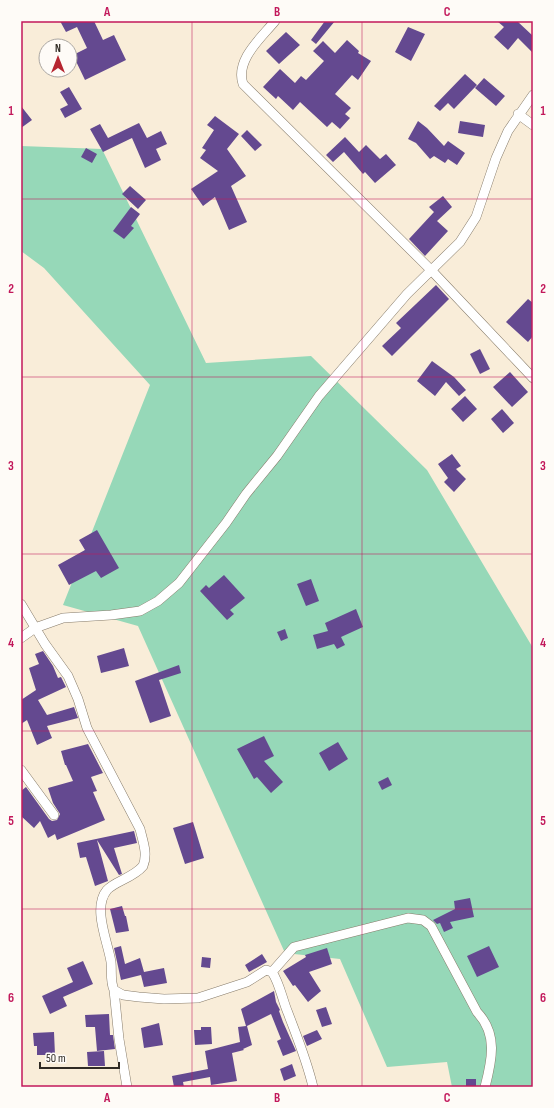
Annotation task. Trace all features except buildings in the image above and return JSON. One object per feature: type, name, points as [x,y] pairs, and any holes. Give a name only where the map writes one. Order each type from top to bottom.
[{"type":"street","points":[[275,21],[246,56],[241,68],[243,84],[432,271],[533,378]]},
{"type":"street","points":[[21,638],[35,628],[62,618],[111,615],[140,610],[158,601],[179,583],[300,425],[319,396],[342,372],[407,294],[460,242],[476,217],[496,158],[508,131],[518,114],[533,95]]},
{"type":"street","points":[[518,114],[533,125]]},
{"type":"street","points":[[21,604],[35,628],[41,634],[45,644],[68,676],[78,699],[87,728],[140,829],[146,852],[143,866],[131,876],[107,890],[102,900],[102,922],[111,963],[112,984],[114,990],[119,1039],[127,1087]]},
{"type":"street","points":[[21,770],[54,815]]},
{"type":"street","points":[[272,972],[294,947],[408,918],[423,920],[431,926],[477,1012],[486,1022],[491,1043],[490,1063],[485,1087]]},
{"type":"street","points":[[114,990],[123,995],[139,998],[198,998],[247,982],[266,970],[272,972],[278,981],[287,1011],[309,1068],[313,1087]]},
{"type":"green space","points":[[21,146],[102,149],[206,363],[311,356],[427,470],[533,648],[533,1087],[452,1087],[447,1062],[387,1067],[340,959],[285,953],[138,626],[63,605],[150,385],[44,268],[21,251]]}]
